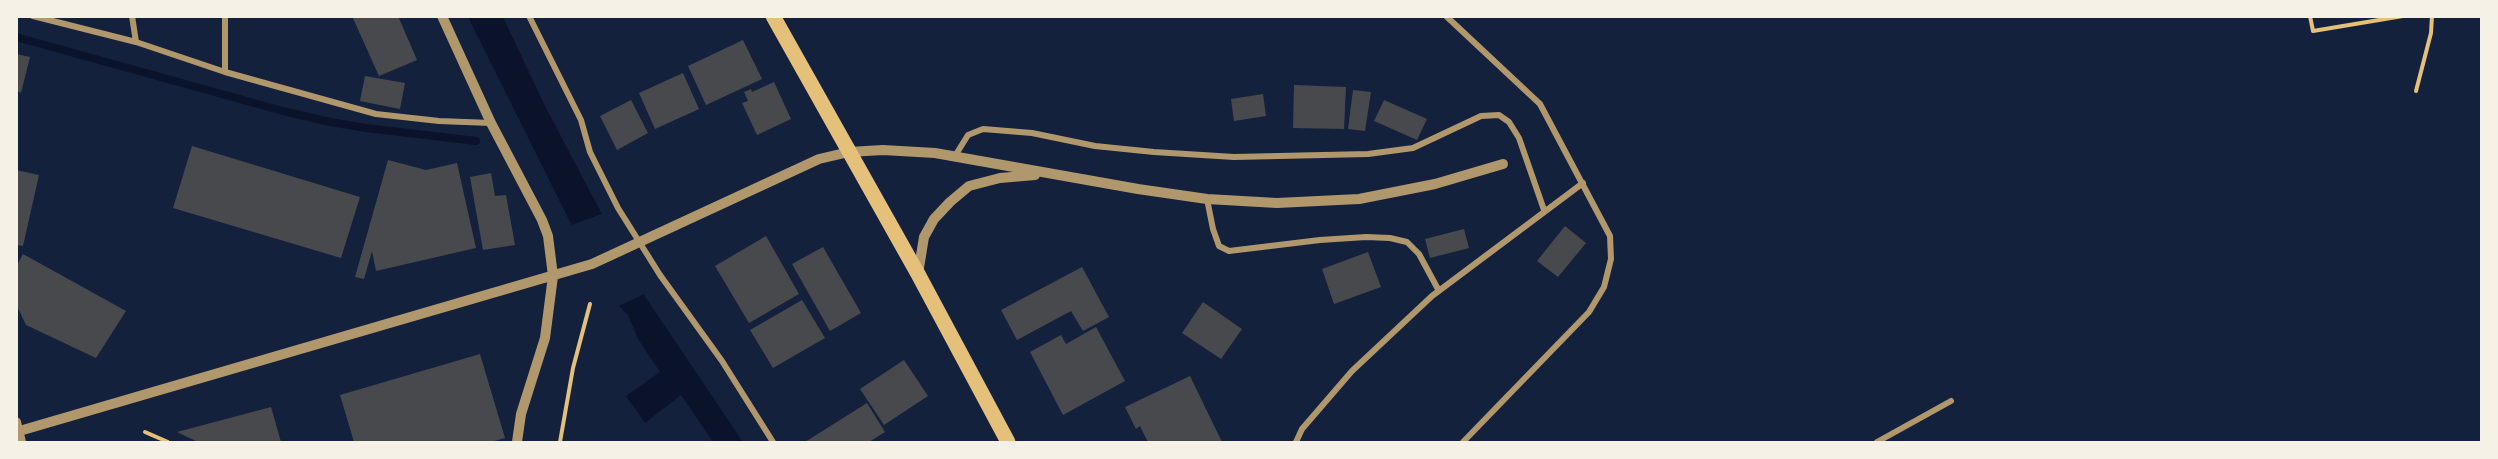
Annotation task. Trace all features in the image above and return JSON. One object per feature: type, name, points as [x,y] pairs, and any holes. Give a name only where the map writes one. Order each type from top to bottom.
[{"type":"main road","points":[[773,16],[918,274],[1008,442]]},
{"type":"street","points":[[33,16],[136,42],[225,72],[376,114],[439,121],[492,123]]},
{"type":"street","points":[[132,16],[136,42]]},
{"type":"street","points":[[225,16],[225,72]]},
{"type":"street","points":[[442,16],[492,123],[542,220],[552,257],[545,338],[521,414],[517,442]]},
{"type":"street","points":[[529,16],[581,120],[590,152],[601,178],[639,243],[722,362],[773,442]]},
{"type":"street","points":[[1446,16],[1540,104],[1610,236],[1611,259],[1604,287],[1589,312],[1463,442]]},
{"type":"street","points":[[955,156],[968,135],[983,129],[1032,133],[1095,146],[1154,152],[1234,157],[1368,154],[1413,148],[1481,116],[1499,115],[1509,122],[1519,138],[1544,210]]},
{"type":"street","points":[[18,431],[592,264],[627,250],[819,159],[849,152],[883,150],[955,156],[1207,199],[1276,203],[1359,199],[1435,184],[1503,164]]},
{"type":"street","points":[[918,274],[924,237],[934,219],[969,186],[1000,178],[1047,173]]},
{"type":"street","points":[[1296,442],[1302,429],[1352,371],[1439,291],[1544,210],[1583,183]]},
{"type":"street","points":[[1207,199],[1219,246],[1229,251],[1320,240],[1390,238],[1407,242],[1419,254],[1439,291]]},
{"type":"street","points":[[1876,442],[1951,401]]},
{"type":"path","points":[[2310,16],[2313,31],[2403,16]]},
{"type":"path","points":[[2416,91],[2431,33],[2432,16]]},
{"type":"path","points":[[560,442],[573,368],[590,304]]},
{"type":"path","points":[[145,432],[168,442]]},
{"type":"water","points":[[468,17],[503,17],[545,106],[646,298],[743,442],[713,442],[681,395],[645,423],[626,396],[660,372],[638,339],[628,315],[620,307],[569,220]]},
{"type":"pier","points":[[604,213],[647,293],[616,307],[569,226]]},
{"type":"building","points":[[352,16],[398,16],[417,60],[379,76]]},
{"type":"building","points":[[743,40],[762,79],[706,105],[688,66]]},
{"type":"building","points":[[16,54],[30,57],[21,93],[16,90]]},
{"type":"building","points":[[683,73],[699,109],[655,129],[639,93]]},
{"type":"building","points":[[365,76],[405,83],[400,109],[360,101]]},
{"type":"building","points":[[774,82],[791,119],[757,135],[742,103],[748,101],[744,92],[751,89],[752,92]]},
{"type":"building","points":[[1294,85],[1346,87],[1344,129],[1293,128]]},
{"type":"building","points":[[1353,90],[1371,92],[1365,131],[1348,129]]},
{"type":"building","points":[[1263,94],[1266,116],[1234,121],[1231,99]]},
{"type":"building","points":[[631,100],[648,133],[617,150],[600,116]]},
{"type":"building","points":[[1384,100],[1427,119],[1417,140],[1374,121]]},
{"type":"building","points":[[192,146],[360,197],[341,258],[173,208]]},
{"type":"building","points":[[388,160],[426,170],[457,163],[476,248],[376,271],[372,251],[364,279],[355,277]]},
{"type":"building","points":[[16,170],[39,175],[23,246],[16,245]]},
{"type":"building","points":[[491,173],[495,196],[506,195],[515,245],[483,250],[470,177]]},
{"type":"building","points":[[1565,226],[1586,243],[1558,277],[1537,261]]},
{"type":"building","points":[[1464,229],[1469,248],[1430,258],[1425,239]]},
{"type":"building","points":[[766,236],[799,294],[749,323],[715,266]]},
{"type":"building","points":[[823,247],[861,313],[830,331],[792,264]]},
{"type":"building","points":[[1368,252],[1381,287],[1334,304],[1322,269]]},
{"type":"building","points":[[23,254],[126,311],[96,358],[26,325],[16,304],[16,267]]},
{"type":"building","points":[[1082,267],[1109,317],[1083,331],[1071,311],[1017,340],[1001,310]]},
{"type":"building","points":[[802,300],[825,338],[773,368],[750,330]]},
{"type":"building","points":[[1203,302],[1242,329],[1221,359],[1182,333]]},
{"type":"building","points":[[1096,327],[1125,381],[1063,415],[1030,352],[1061,335],[1066,344]]},
{"type":"building","points":[[480,354],[505,438],[491,442],[354,442],[340,395]]},
{"type":"building","points":[[904,360],[928,396],[884,425],[860,389]]},
{"type":"building","points":[[1190,376],[1222,442],[1148,442],[1140,426],[1136,429],[1125,407]]},
{"type":"building","points":[[867,403],[885,432],[869,442],[805,442]]},
{"type":"building","points":[[271,407],[281,442],[198,442],[177,432]]},
{"type":"waterway","points":[[16,37],[330,122],[476,141]]}]
